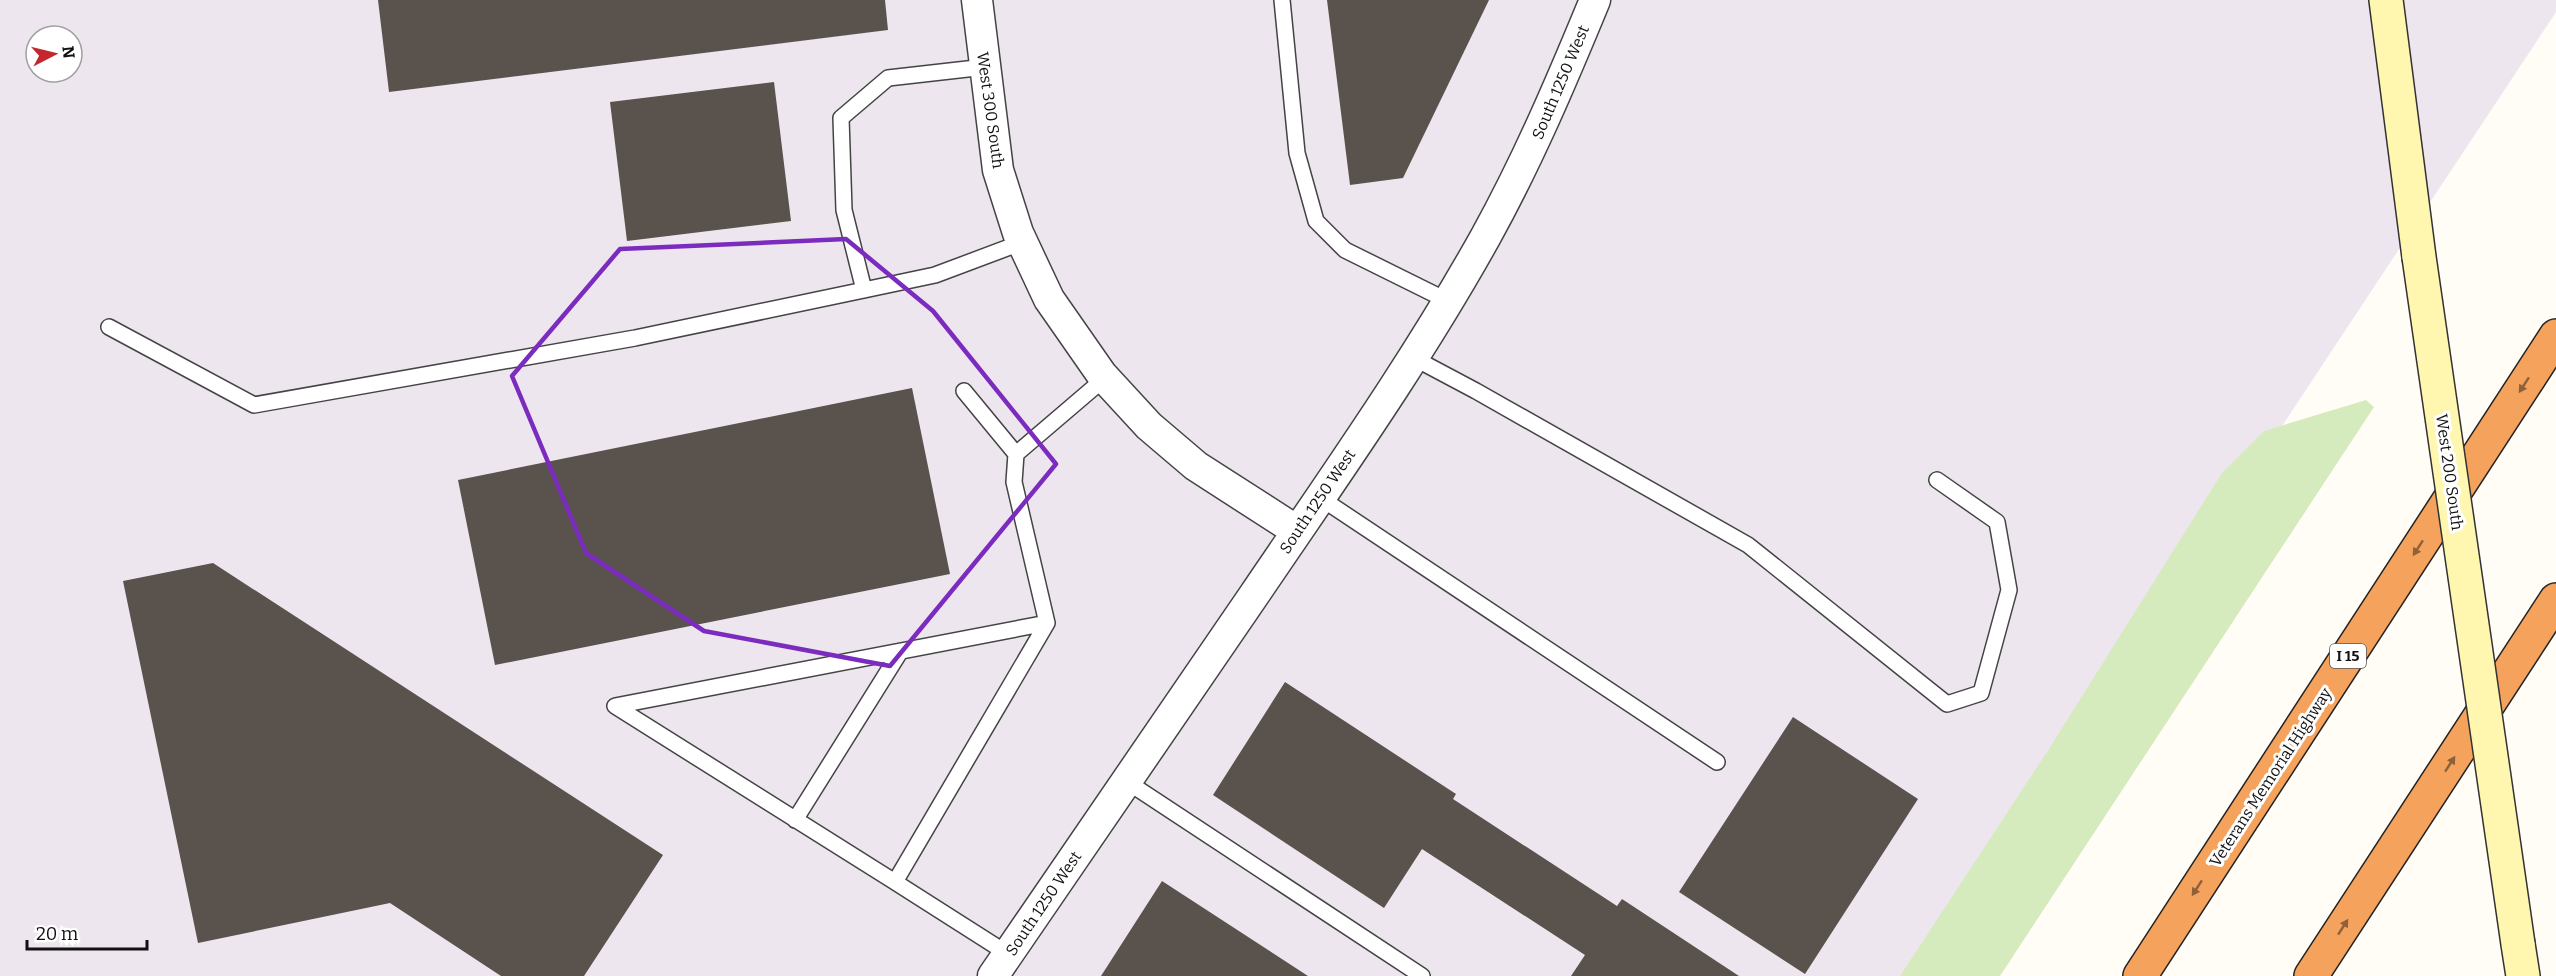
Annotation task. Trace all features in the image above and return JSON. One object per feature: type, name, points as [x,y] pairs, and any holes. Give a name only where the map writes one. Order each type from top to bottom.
[{"type":"highway","name":"Veterans Memorial Highway","points":[[2140,976],[2556,336]]},
{"type":"highway","points":[[2311,976],[2556,600]]},
{"type":"street","name":"West 300 South","points":[[977,0],[998,170],[1023,242],[1049,299],[1105,378],[1149,426],[1196,466],[1297,531]]},
{"type":"street","name":"South 1250 West","points":[[1000,965],[1297,531],[1448,301],[1487,234],[1527,157],[1595,0]]},
{"type":"street","name":"West 200 South","points":[[2386,0],[2419,257],[2523,976]]},
{"type":"lane","points":[[1282,0],[1297,153],[1316,221],[1345,250],[1448,301]]},
{"type":"lane","points":[[864,290],[844,210],[841,118],[888,78],[985,67]]},
{"type":"lane","points":[[109,327],[254,405],[635,338],[935,275],[1023,242]]},
{"type":"lane","points":[[1412,357],[1476,390],[1749,545],[1947,704],[1981,693],[2009,590],[1997,522],[1937,480]]},
{"type":"lane","points":[[1016,454],[1105,378]]},
{"type":"lane","points":[[895,882],[1047,623],[1014,482],[1016,454],[964,391]]},
{"type":"lane","points":[[1319,497],[1717,762]]},
{"type":"lane","points":[[1000,965],[895,882],[615,706],[1047,623]]},
{"type":"lane","points":[[795,820],[900,652]]},
{"type":"lane","points":[[1126,781],[1422,976]]},
{"type":"highlighted area","points":[[846,239],[933,311],[1056,464],[890,666],[704,631],[586,553],[512,376],[620,249]]},
{"type":"shaded area","points":[[0,0],[2556,0],[2556,12],[1918,976],[0,976]]},
{"type":"green space","points":[[2366,400],[2374,407],[2000,976],[1900,976],[2047,752],[2222,473],[2264,431]]},
{"type":"building","points":[[378,0],[885,0],[888,30],[389,92]]},
{"type":"building","points":[[1327,0],[1489,0],[1403,178],[1350,185]]},
{"type":"building","points":[[774,82],[791,221],[627,241],[610,102]]},
{"type":"building","points":[[912,388],[950,574],[495,665],[458,480]]},
{"type":"building","points":[[213,563],[663,855],[584,976],[501,976],[390,903],[198,943],[123,581]]},
{"type":"building","points":[[1285,682],[1456,794],[1453,799],[1617,906],[1622,899],[1739,976],[1571,976],[1585,955],[1422,849],[1384,908],[1213,795]]},
{"type":"building","points":[[1793,717],[1918,799],[1805,974],[1679,892]]},
{"type":"building","points":[[1162,881],[1308,976],[1101,976]]}]
